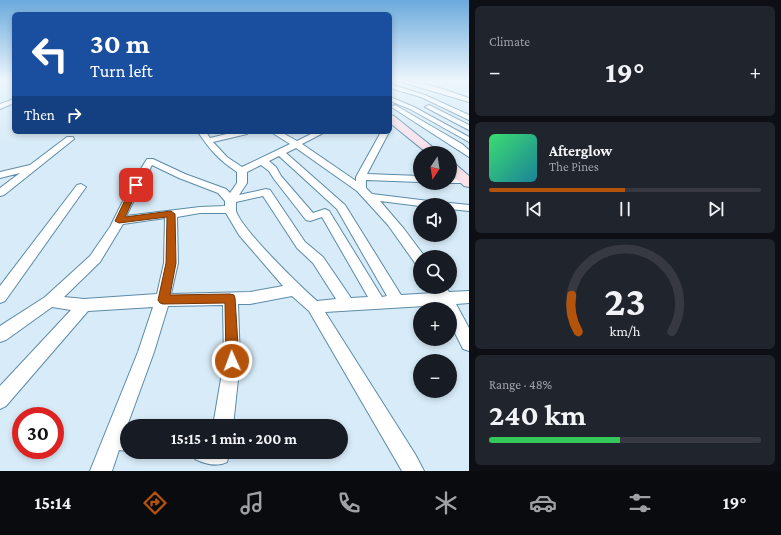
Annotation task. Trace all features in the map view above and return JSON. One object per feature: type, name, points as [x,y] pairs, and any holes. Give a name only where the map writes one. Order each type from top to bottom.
[{"type":"street","points":[[0,107],[12,102]]},
{"type":"street","points":[[397,102],[412,108],[469,140]]},
{"type":"street","points":[[435,102],[469,118]]},
{"type":"street","points":[[392,107],[469,108]]},
{"type":"street","points":[[392,107],[459,146],[469,154]]},
{"type":"street","points":[[429,107],[469,128]]},
{"type":"street","points":[[392,122],[425,146]]},
{"type":"street","points":[[229,134],[206,137],[213,148],[224,159],[242,171]]},
{"type":"street","points":[[278,134],[296,144],[361,189],[380,206],[413,250]]},
{"type":"street","points":[[242,171],[317,134]]},
{"type":"street","points":[[361,189],[361,177],[384,134]]},
{"type":"street","points":[[0,193],[70,139]]},
{"type":"street","points":[[280,152],[342,208],[357,236],[397,301]]},
{"type":"street","points":[[0,335],[50,301],[95,259],[119,221],[136,185],[150,161],[182,176],[222,191],[230,204],[231,212],[243,232],[295,290],[314,307],[413,471]]},
{"type":"street","points":[[262,161],[273,169],[277,177],[310,217],[325,212],[378,302]]},
{"type":"street","points":[[0,175],[32,168]]},
{"type":"street","points":[[230,204],[242,183],[242,171]]},
{"type":"street","points":[[457,172],[468,182]]},
{"type":"street","points":[[361,177],[413,179]]},
{"type":"street","points":[[457,181],[468,182]]},
{"type":"street","points":[[0,297],[80,187]]},
{"type":"street","points":[[119,221],[200,210],[230,204],[266,192],[301,245],[318,260],[347,304]]},
{"type":"street","points":[[370,197],[413,202]]},
{"type":"street","points":[[457,207],[469,208]]},
{"type":"street","points":[[126,419],[163,300],[171,263],[171,214]]},
{"type":"street","points":[[50,301],[84,305],[163,300],[250,298],[295,290]]},
{"type":"street","points":[[314,307],[397,301],[432,294]]},
{"type":"street","points":[[443,294],[469,344]]},
{"type":"street","points":[[453,294],[469,297]]},
{"type":"street","points":[[225,419],[232,361],[230,298]]},
{"type":"street","points":[[0,400],[84,305]]},
{"type":"street","points":[[101,471],[120,440]]},
{"type":"route","points":[[136,185],[119,221],[171,214],[171,263],[163,300],[230,298],[232,361]]}]
